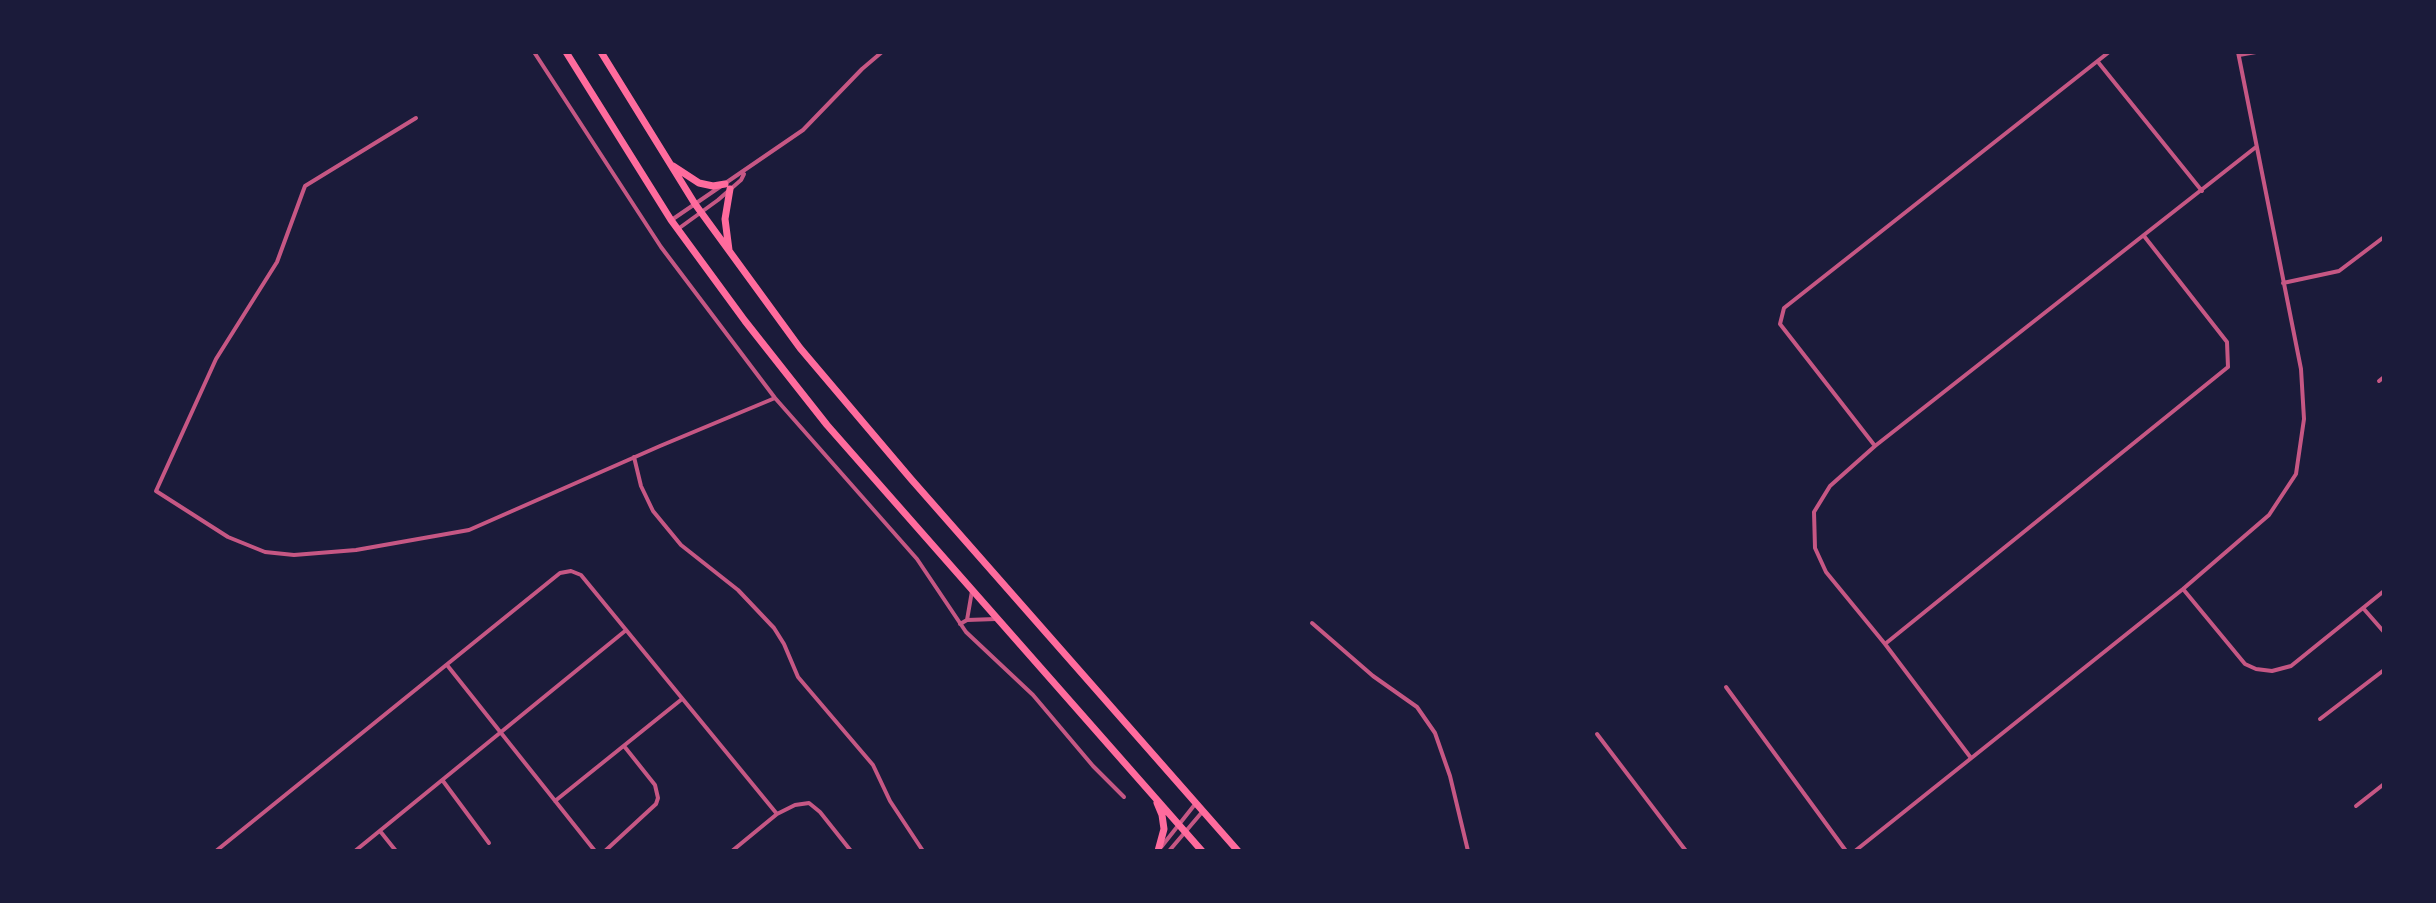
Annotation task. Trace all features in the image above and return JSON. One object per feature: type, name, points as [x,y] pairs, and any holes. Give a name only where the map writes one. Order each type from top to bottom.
[{"type":"main road","points":[[566,52],[671,220],[827,425],[1202,851]]},
{"type":"main road","points":[[601,52],[695,204],[800,348],[900,467],[1238,851]]},
{"type":"main road","points":[[668,163],[699,183],[728,186],[725,219],[729,252]]},
{"type":"main road","points":[[1155,797],[1164,821],[1158,851]]},
{"type":"street","points":[[534,52],[661,247],[775,398],[917,559],[960,624],[1033,695],[1093,766],[1124,797]]},
{"type":"street","points":[[678,229],[745,172],[803,130],[882,52]]},
{"type":"street","points":[[1875,446],[1780,324],[1784,308],[2109,52]]},
{"type":"street","points":[[1855,851],[2183,589],[2269,515],[2296,474],[2304,419],[2301,369],[2238,54],[2256,52]]},
{"type":"street","points":[[2098,61],[2202,191]]},
{"type":"street","points":[[416,118],[305,186],[277,262],[216,359],[156,491],[228,537],[265,552],[294,555],[356,550],[469,530],[775,398]]},
{"type":"street","points":[[1971,758],[1826,572],[1815,548],[1814,512],[1830,486],[1875,446],[2256,147]]},
{"type":"street","points":[[671,220],[728,186]]},
{"type":"street","points":[[1885,644],[2228,367],[2227,342],[2144,236]]},
{"type":"street","points":[[2283,283],[2339,271],[2384,237]]},
{"type":"street","points":[[634,457],[641,486],[653,511],[681,545],[738,590],[774,628],[798,677],[873,765],[890,801],[923,851]]},
{"type":"street","points":[[216,851],[560,573],[571,571],[581,575],[777,814]]},
{"type":"street","points":[[2183,589],[2245,664],[2272,671],[2291,666],[2384,591]]},
{"type":"street","points":[[967,620],[972,590]]},
{"type":"street","points":[[2363,608],[2384,632]]},
{"type":"street","points":[[960,624],[967,620],[998,619]]},
{"type":"street","points":[[1312,623],[1373,676],[1417,707],[1435,733],[1450,776],[1468,851]]},
{"type":"street","points":[[355,851],[625,631]]},
{"type":"street","points":[[446,664],[595,851]]},
{"type":"street","points":[[2320,719],[2384,670]]},
{"type":"street","points":[[1726,687],[1846,851]]},
{"type":"street","points":[[555,801],[682,699]]},
{"type":"street","points":[[1597,734],[1686,851]]},
{"type":"street","points":[[605,851],[656,804],[658,798],[655,785],[624,746]]},
{"type":"street","points":[[442,780],[489,843]]},
{"type":"street","points":[[2356,806],[2384,784]]},
{"type":"street","points":[[732,851],[777,814],[795,805],[809,803],[851,851]]},
{"type":"street","points":[[1158,851],[1196,803]]},
{"type":"street","points":[[1169,851],[1203,811]]},
{"type":"street","points":[[380,831],[396,851]]}]
